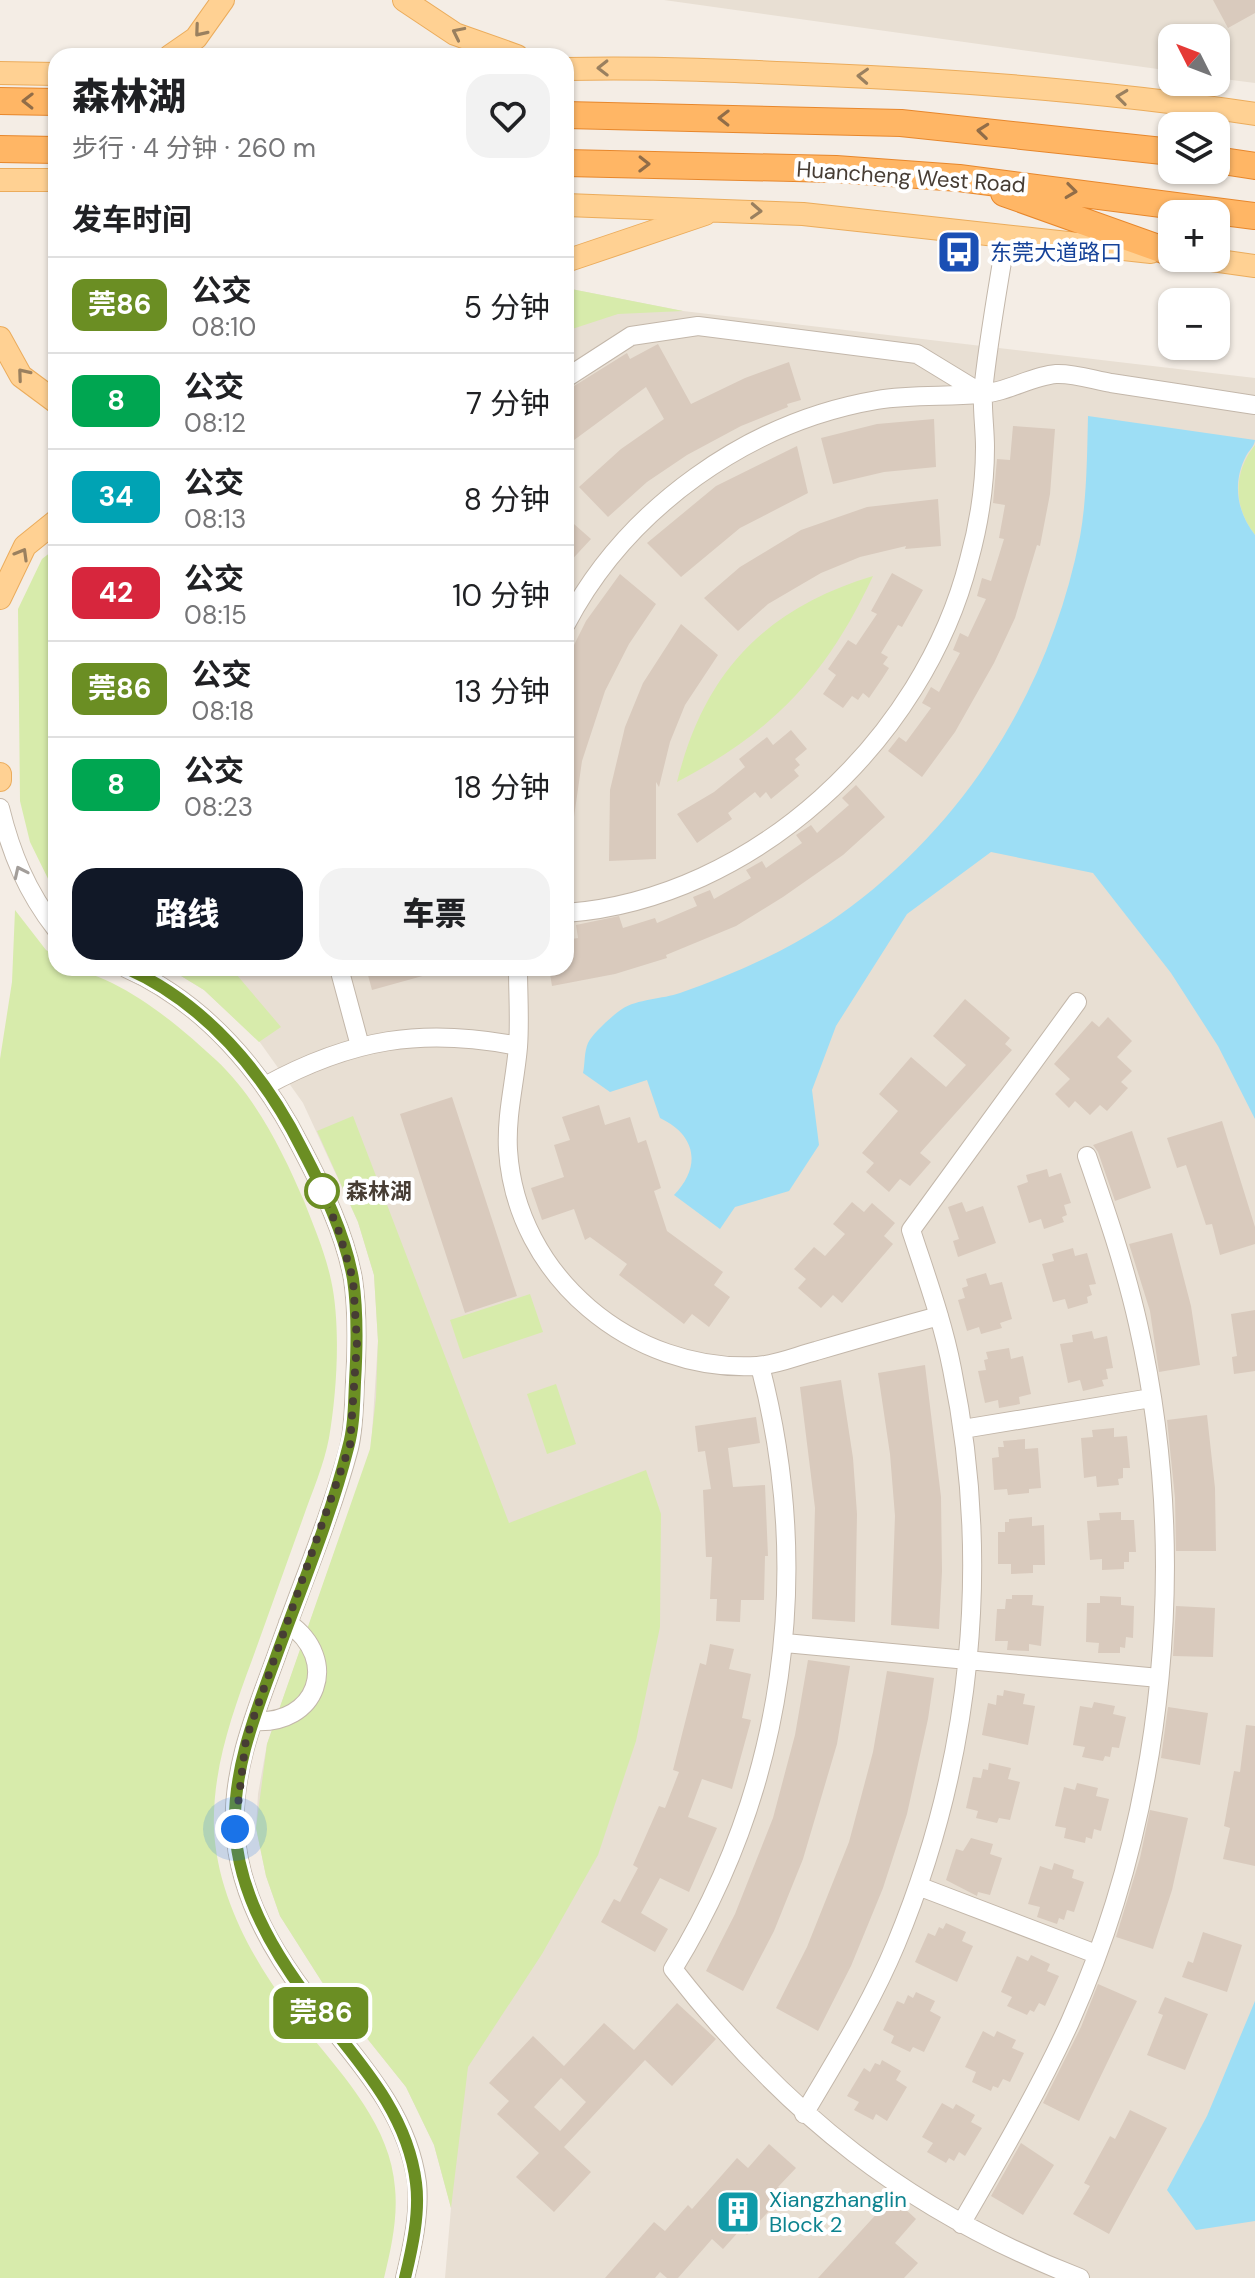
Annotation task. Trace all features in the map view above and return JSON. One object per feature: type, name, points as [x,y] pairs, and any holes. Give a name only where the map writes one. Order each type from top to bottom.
[{"type":"highway","points":[[0,101],[48,102]]},
{"type":"highway","points":[[574,115],[901,123],[1158,151]]},
{"type":"highway","points":[[0,149],[48,150]]},
{"type":"highway","points":[[1230,162],[1255,166]]},
{"type":"highway","name":"Huancheng West Road","points":[[574,163],[836,169],[959,178],[1160,201],[1255,216]]},
{"type":"highway","points":[[959,178],[1158,249]]},
{"type":"main road","points":[[182,48],[196,38],[223,0]]},
{"type":"main road","points":[[404,0],[455,34],[494,48]]},
{"type":"main road","points":[[574,69],[693,68],[921,79],[1060,90],[1255,114]]},
{"type":"main road","points":[[0,73],[48,74]]},
{"type":"main road","points":[[0,180],[48,180]]},
{"type":"main road","points":[[574,205],[803,214],[1158,253]]},
{"type":"main road","points":[[574,258],[720,209]]},
{"type":"main road","points":[[1230,262],[1255,266]]},
{"type":"main road","points":[[0,338],[21,376],[48,396]]},
{"type":"main road","points":[[0,598],[25,546],[48,527]]},
{"type":"street","points":[[574,911],[641,897],[681,884],[732,861],[780,831],[813,805],[864,757],[899,713],[928,665],[956,601],[969,561],[980,506],[985,450],[983,394],[1006,237]]},
{"type":"street","points":[[574,373],[631,336],[698,326],[917,354],[983,394]]},
{"type":"street","points":[[574,612],[606,563],[641,523],[682,487],[726,457],[774,432],[850,407],[929,394],[983,394],[1057,374],[1255,405]]},
{"type":"street","points":[[0,808],[10,849],[35,903],[48,919]]},
{"type":"street","points":[[139,976],[191,1007],[243,1056],[285,1114],[338,1229],[353,1279],[357,1342],[350,1445],[246,1739],[235,1829],[246,1881],[261,1926],[305,1994],[381,2092],[404,2136],[417,2185],[413,2248],[405,2278]]},
{"type":"street","points":[[341,976],[360,1046]]},
{"type":"street","points":[[518,976],[518,1046],[508,1111],[508,1152],[515,1192],[549,1266],[575,1297],[606,1323],[641,1344],[679,1358],[760,1366],[939,1316]]},
{"type":"street","points":[[804,2114],[864,2012],[896,1946],[918,1886],[944,1806],[959,1734],[969,1660],[974,1587],[973,1528],[963,1429],[939,1316],[911,1230],[1077,1002]]},
{"type":"street","points":[[265,1086],[303,1065],[387,1039],[431,1035],[475,1038],[518,1046]]},
{"type":"street","points":[[961,2224],[1032,2101],[1070,2021],[1096,1954],[1128,1853],[1147,1766],[1159,1678],[1164,1589],[1163,1501],[1151,1398],[1138,1325],[1116,1239],[1087,1156]]},
{"type":"street","points":[[760,1366],[781,1466],[787,1525],[785,1643],[777,1702],[747,1817],[706,1913],[673,1969],[757,2069],[804,2114],[867,2164],[961,2224],[1032,2260],[1080,2278]]},
{"type":"street","points":[[963,1429],[1151,1398]]},
{"type":"street","points":[[253,1721],[270,1722],[286,1718],[301,1709],[311,1696],[317,1680],[317,1662],[312,1646],[302,1633],[288,1623]]},
{"type":"street","points":[[785,1643],[1159,1678]]},
{"type":"street","points":[[918,1886],[1096,1954]]},
{"type":"shaded area","points":[[664,0],[1255,0],[1255,83],[1230,80],[1230,24],[1158,24],[1158,69]]},
{"type":"shaded area","points":[[574,290],[683,311],[1255,378],[1255,2278],[445,2278],[451,2208],[434,2145],[406,2087],[322,1982],[280,1916],[266,1876],[256,1828],[258,1794],[267,1744],[371,1449],[378,1341],[374,1275],[358,1222],[303,1103],[259,1041],[204,990],[181,976],[574,976]]},
{"type":"green space","points":[[574,290],[683,311],[618,314],[574,328]]},
{"type":"green space","points":[[1255,445],[1255,535],[1243,513],[1238,490],[1243,467]]},
{"type":"green space","points":[[48,554],[48,879],[30,842],[20,801],[18,609],[42,559]]},
{"type":"green space","points":[[873,576],[836,643],[794,697],[742,743],[677,782],[704,708],[744,650],[770,627],[800,607]]},
{"type":"green space","points":[[15,910],[48,951],[48,976],[96,976],[121,988],[163,1015],[216,1060],[244,1091],[267,1126],[304,1201],[329,1270],[337,1338],[329,1438],[318,1478],[231,1722],[216,1785],[214,1829],[229,1901],[249,1946],[289,2008],[355,2092],[382,2138],[391,2162],[396,2199],[384,2278],[0,2278],[0,1059],[12,982]]},
{"type":"green space","points":[[181,976],[238,976],[281,1027],[259,1042],[204,990]]},
{"type":"green space","points":[[353,1116],[509,1523],[646,1470],[661,1514],[660,1627],[636,1741],[598,1855],[542,1954],[468,2067],[451,2208],[434,2145],[406,2087],[322,1982],[280,1916],[266,1876],[256,1828],[267,1744],[370,1449],[378,1341],[374,1275],[358,1222],[317,1131]]},
{"type":"green space","points":[[530,1294],[543,1332],[463,1359],[450,1320]]},
{"type":"green space","points":[[556,1384],[576,1444],[547,1454],[527,1394]]},
{"type":"water","points":[[1088,416],[1255,440],[1239,476],[1238,497],[1244,517],[1255,535],[1255,1119],[1218,1046],[1171,973],[1093,873],[991,852],[907,914],[836,1026],[812,1090],[819,1145],[789,1191],[735,1207],[720,1229],[674,1195],[689,1173],[691,1152],[681,1133],[660,1118],[647,1080],[610,1092],[583,1073],[588,1043],[604,1024],[628,1006],[680,993],[738,971],[775,954],[828,923],[876,887],[919,847],[958,802],[992,755],[1022,704],[1066,595],[1082,522]]},
{"type":"water","points":[[1255,2001],[1255,2221],[1196,2230],[1167,2190],[1207,2116]]},
{"type":"building","points":[[1213,0],[1255,0],[1255,13],[1230,27]]},
{"type":"building","points":[[658,344],[691,404],[745,378],[789,362],[801,400],[741,426],[687,455],[647,482],[608,517],[579,487],[621,449],[664,419],[646,387],[574,440],[574,386],[627,353],[630,359]]},
{"type":"building","points":[[934,419],[936,467],[884,472],[833,484],[821,438],[877,424]]},
{"type":"building","points":[[1013,426],[1055,429],[1050,494],[1040,546],[1037,545],[1015,618],[994,663],[955,732],[922,777],[888,751],[899,737],[906,742],[931,708],[922,703],[931,687],[939,692],[960,653],[953,650],[960,633],[968,637],[986,599],[977,596],[982,578],[991,581],[1004,539],[999,538],[1005,505],[993,503],[997,459],[1010,460]]},
{"type":"building","points":[[797,446],[808,493],[740,528],[681,577],[647,543],[716,486]]},
{"type":"building","points":[[938,499],[941,546],[905,549],[906,546],[860,557],[821,573],[768,604],[738,631],[704,598],[740,567],[801,530],[867,507]]},
{"type":"building","points":[[574,524],[591,539],[574,557]]},
{"type":"building","points":[[892,573],[923,590],[902,627],[898,625],[881,653],[888,657],[883,664],[889,668],[882,679],[869,698],[863,693],[858,700],[852,696],[843,708],[823,694],[836,675],[828,669],[848,640],[856,645],[877,614],[871,611]]},
{"type":"building","points":[[620,574],[656,604],[629,644],[605,691],[582,761],[574,817],[574,645],[586,621]]},
{"type":"building","points":[[681,624],[718,655],[685,705],[670,742],[659,787],[656,782],[656,859],[609,861],[610,790],[625,727],[643,683]]},
{"type":"building","points":[[791,730],[807,749],[795,759],[800,765],[794,770],[799,776],[771,799],[766,792],[760,798],[755,792],[728,813],[732,819],[697,843],[677,814],[714,792],[745,767],[739,759],[767,737],[773,745]]},
{"type":"building","points":[[856,785],[885,817],[843,855],[783,897],[736,926],[666,955],[667,958],[615,974],[552,986],[550,976],[574,976],[574,939],[578,938],[576,925],[619,916],[623,928],[655,918],[657,923],[697,906],[693,897],[710,890],[714,899],[751,878],[746,870],[762,861],[766,868],[802,843],[796,835],[811,825],[817,833],[849,805],[842,798]]},
{"type":"building","points":[[368,976],[423,976],[372,990]]},
{"type":"building","points":[[965,999],[1010,1038],[1005,1044],[1012,1050],[920,1153],[931,1162],[910,1186],[900,1179],[889,1192],[866,1172],[874,1163],[862,1153],[898,1111],[879,1094],[911,1057],[946,1087],[966,1065],[933,1036]]},
{"type":"building","points":[[1108,1017],[1132,1041],[1117,1057],[1132,1071],[1121,1082],[1128,1088],[1107,1111],[1100,1105],[1090,1115],[1075,1101],[1069,1108],[1055,1094],[1070,1079],[1054,1064],[1092,1021],[1099,1027]]},
{"type":"building","points":[[452,1097],[517,1296],[465,1313],[400,1114]]},
{"type":"building","points":[[599,1105],[605,1125],[630,1117],[638,1143],[646,1140],[661,1188],[654,1191],[667,1231],[723,1272],[714,1285],[730,1297],[709,1327],[692,1314],[684,1324],[619,1275],[627,1264],[590,1237],[585,1240],[574,1209],[542,1220],[531,1188],[564,1177],[554,1145],[570,1140],[562,1117]]},
{"type":"building","points":[[1222,1121],[1255,1227],[1255,1244],[1220,1255],[1212,1224],[1206,1225],[1186,1165],[1177,1168],[1167,1138]]},
{"type":"building","points":[[1132,1131],[1151,1188],[1115,1201],[1093,1145]]},
{"type":"building","points":[[1047,1169],[1049,1177],[1061,1173],[1071,1203],[1064,1205],[1067,1215],[1062,1217],[1064,1222],[1044,1229],[1041,1219],[1029,1223],[1017,1186],[1028,1182],[1026,1175]]},
{"type":"building","points":[[852,1202],[864,1212],[872,1203],[895,1223],[884,1236],[893,1244],[842,1303],[833,1295],[821,1308],[798,1288],[806,1279],[794,1269],[814,1247],[825,1256],[845,1234],[833,1224]]},
{"type":"building","points":[[962,1202],[966,1212],[983,1206],[996,1243],[958,1257],[953,1241],[959,1239],[948,1207]]},
{"type":"building","points":[[1172,1233],[1191,1306],[1200,1365],[1159,1372],[1150,1311],[1129,1244]]},
{"type":"building","points":[[1073,1248],[1075,1256],[1087,1253],[1096,1284],[1089,1285],[1092,1295],[1087,1297],[1088,1303],[1068,1309],[1065,1299],[1053,1302],[1042,1264],[1054,1261],[1052,1254]]},
{"type":"building","points":[[986,1273],[990,1285],[1002,1282],[1012,1319],[1000,1323],[1002,1328],[981,1334],[979,1327],[967,1331],[958,1300],[965,1298],[962,1288],[968,1286],[966,1279]]},
{"type":"building","points":[[1255,1310],[1255,1371],[1234,1374],[1232,1357],[1237,1356],[1231,1314]]},
{"type":"building","points":[[1092,1331],[1094,1339],[1107,1336],[1113,1368],[1106,1369],[1108,1379],[1102,1380],[1104,1386],[1083,1391],[1080,1380],[1068,1383],[1060,1344],[1073,1342],[1072,1335]]},
{"type":"building","points":[[1009,1348],[1011,1359],[1023,1356],[1031,1394],[1019,1397],[1020,1404],[999,1408],[998,1400],[985,1403],[978,1371],[986,1370],[986,1352]]},
{"type":"building","points":[[925,1365],[941,1497],[939,1629],[891,1625],[895,1516],[878,1373]]},
{"type":"building","points":[[841,1380],[853,1458],[857,1514],[855,1622],[812,1619],[815,1508],[800,1387]]},
{"type":"building","points":[[1207,1415],[1215,1488],[1216,1551],[1176,1551],[1175,1498],[1167,1420]]},
{"type":"building","points":[[756,1417],[760,1443],[728,1448],[733,1487],[765,1485],[768,1556],[765,1556],[764,1600],[741,1600],[740,1622],[716,1621],[717,1599],[710,1599],[712,1557],[706,1557],[703,1490],[711,1489],[705,1451],[698,1452],[695,1426]]},
{"type":"building","points":[[1114,1428],[1114,1437],[1127,1436],[1130,1468],[1123,1468],[1119,1485],[1097,1487],[1096,1476],[1084,1478],[1081,1438],[1093,1437],[1092,1430]]},
{"type":"building","points":[[1025,1439],[1025,1449],[1038,1448],[1041,1488],[1029,1489],[1029,1493],[1008,1495],[1007,1489],[994,1490],[992,1458],[999,1457],[998,1447],[1004,1447],[1003,1441]]},
{"type":"building","points":[[1121,1512],[1121,1520],[1134,1520],[1136,1552],[1129,1552],[1129,1562],[1124,1562],[1124,1569],[1102,1570],[1102,1559],[1090,1560],[1087,1521],[1100,1520],[1099,1513]]},
{"type":"building","points":[[1032,1517],[1032,1526],[1044,1525],[1045,1565],[1033,1565],[1033,1573],[1011,1574],[1011,1564],[998,1564],[998,1532],[1005,1532],[1005,1522],[1009,1519]]},
{"type":"building","points":[[1012,1595],[1033,1595],[1032,1605],[1044,1606],[1041,1646],[1029,1644],[1029,1651],[1007,1650],[1008,1641],[995,1641],[997,1609],[1005,1609],[1006,1599],[1012,1599]]},
{"type":"building","points":[[1100,1596],[1121,1597],[1121,1605],[1134,1606],[1133,1638],[1126,1637],[1125,1648],[1120,1647],[1120,1653],[1098,1653],[1099,1643],[1086,1642],[1087,1603],[1100,1603]]},
{"type":"building","points":[[1176,1606],[1215,1608],[1213,1657],[1173,1656]]},
{"type":"building","points":[[710,1644],[734,1649],[729,1669],[751,1674],[742,1718],[751,1720],[732,1789],[702,1779],[688,1817],[717,1828],[689,1892],[660,1878],[641,1913],[668,1929],[655,1952],[601,1922],[614,1899],[620,1902],[638,1868],[633,1865],[659,1806],[665,1808],[679,1772],[673,1770],[700,1663],[706,1665]]},
{"type":"building","points":[[808,1660],[850,1666],[837,1744],[803,1859],[774,1931],[743,1991],[706,1971],[735,1914],[773,1818],[795,1735]]},
{"type":"building","points":[[887,1671],[934,1678],[928,1719],[907,1814],[883,1888],[851,1966],[818,2031],[776,2008],[807,1947],[849,1842],[873,1752]]},
{"type":"building","points":[[1004,1690],[1025,1694],[1023,1704],[1035,1706],[1028,1745],[982,1735],[988,1703],[996,1705],[997,1695],[1003,1696]]},
{"type":"building","points":[[1094,1702],[1115,1706],[1113,1714],[1126,1717],[1119,1748],[1112,1747],[1110,1757],[1105,1756],[1103,1761],[1082,1757],[1085,1747],[1073,1745],[1080,1706],[1092,1708]]},
{"type":"building","points":[[1168,1707],[1208,1713],[1200,1765],[1161,1758]]},
{"type":"building","points":[[1246,1725],[1255,1726],[1255,1866],[1223,1859],[1230,1828],[1224,1826],[1234,1771],[1240,1772]]},
{"type":"building","points":[[989,1763],[1011,1768],[1008,1779],[1020,1782],[1010,1820],[999,1818],[997,1823],[976,1818],[978,1811],[966,1808],[973,1777],[981,1778],[983,1769],[988,1770]]},
{"type":"building","points":[[1077,1783],[1098,1788],[1096,1796],[1109,1799],[1101,1831],[1094,1829],[1092,1839],[1086,1837],[1085,1843],[1064,1838],[1066,1828],[1055,1826],[1064,1787],[1075,1790]]},
{"type":"building","points":[[1150,1810],[1188,1818],[1172,1890],[1153,1949],[1116,1937],[1140,1858]]},
{"type":"building","points":[[971,1838],[993,1844],[990,1854],[1002,1858],[990,1895],[978,1892],[977,1896],[946,1880],[956,1849],[963,1851]]},
{"type":"building","points":[[1054,1863],[1074,1870],[1072,1878],[1084,1882],[1074,1912],[1067,1910],[1064,1920],[1059,1918],[1057,1924],[1037,1917],[1040,1907],[1028,1904],[1040,1866],[1052,1870]]},
{"type":"building","points":[[946,1923],[966,1932],[962,1941],[973,1946],[957,1982],[915,1962],[928,1933],[935,1936],[939,1927],[943,1929]]},
{"type":"building","points":[[1203,1932],[1242,1945],[1227,1992],[1182,1977],[1188,1961],[1193,1963]]},
{"type":"building","points":[[1031,1955],[1050,1964],[1047,1971],[1059,1976],[1045,2006],[1039,2003],[1034,2012],[1030,2010],[1027,2015],[1007,2006],[1012,1997],[1001,1992],[1017,1956],[1028,1961]]},
{"type":"building","points":[[1098,1984],[1137,2001],[1079,2121],[1043,2103],[1081,2027]]},
{"type":"building","points":[[916,1992],[935,2001],[930,2011],[941,2017],[924,2052],[913,2047],[910,2052],[891,2043],[894,2036],[883,2030],[897,2001],[904,2004],[908,1995],[913,1998]]},
{"type":"building","points":[[1165,1997],[1208,2014],[1185,2070],[1147,2055],[1163,2015],[1158,2013]]},
{"type":"building","points":[[677,2003],[716,2039],[672,2086],[645,2060],[564,2147],[591,2172],[554,2212],[516,2177],[539,2153],[497,2114],[509,2101],[489,2083],[533,2036],[564,2066],[604,2023],[634,2050]],"holes":[[[561,2078],[586,2102],[560,2131],[534,2107]]]},
{"type":"building","points":[[983,2031],[994,2037],[997,2031],[1016,2040],[1012,2048],[1024,2053],[1010,2082],[1003,2079],[998,2088],[993,2086],[991,2091],[972,2082],[976,2072],[965,2067]]},
{"type":"building","points":[[882,2060],[901,2071],[896,2080],[907,2087],[887,2121],[876,2114],[873,2120],[854,2110],[859,2102],[847,2096],[864,2068],[870,2072],[875,2063],[880,2065]]},
{"type":"building","points":[[942,2103],[953,2109],[956,2104],[975,2115],[971,2122],[982,2128],[965,2156],[959,2152],[954,2161],[949,2158],[946,2163],[927,2152],[933,2143],[922,2137]]},
{"type":"building","points":[[1130,2110],[1167,2128],[1109,2234],[1073,2214],[1090,2186],[1084,2183],[1110,2136],[1115,2139]]},
{"type":"building","points":[[1021,2143],[1054,2165],[1023,2215],[991,2196]]},
{"type":"building","name":"Xiangzhanglin Block 2","points":[[769,2144],[796,2168],[778,2187],[785,2193],[747,2235],[741,2229],[723,2249],[712,2239],[678,2278],[667,2278],[660,2272],[655,2278],[605,2278],[654,2222],[665,2231],[688,2205],[692,2209],[737,2158],[748,2168]]},
{"type":"building","points":[[892,2197],[916,2219],[895,2243],[918,2263],[904,2278],[818,2278]]},
{"type":"bus line","name":"莞86","points":[[141,976],[191,1007],[243,1056],[285,1114],[338,1229],[353,1279],[357,1342],[350,1445],[246,1739],[235,1829],[246,1881],[261,1926],[305,1994],[350,2048],[381,2092],[404,2136],[417,2185],[413,2248],[405,2278]]},
{"type":"place","name":"东莞大道路口","points":[[959,252]]},
{"type":"place","name":"森林湖","points":[[322,1191]]},
{"type":"place","name":"Xiangzhanglin Block 2","points":[[738,2212]]},
{"type":"route","points":[[235,1829],[246,1739],[350,1445],[357,1342],[353,1279],[338,1229],[317,1179],[322,1191]]}]
